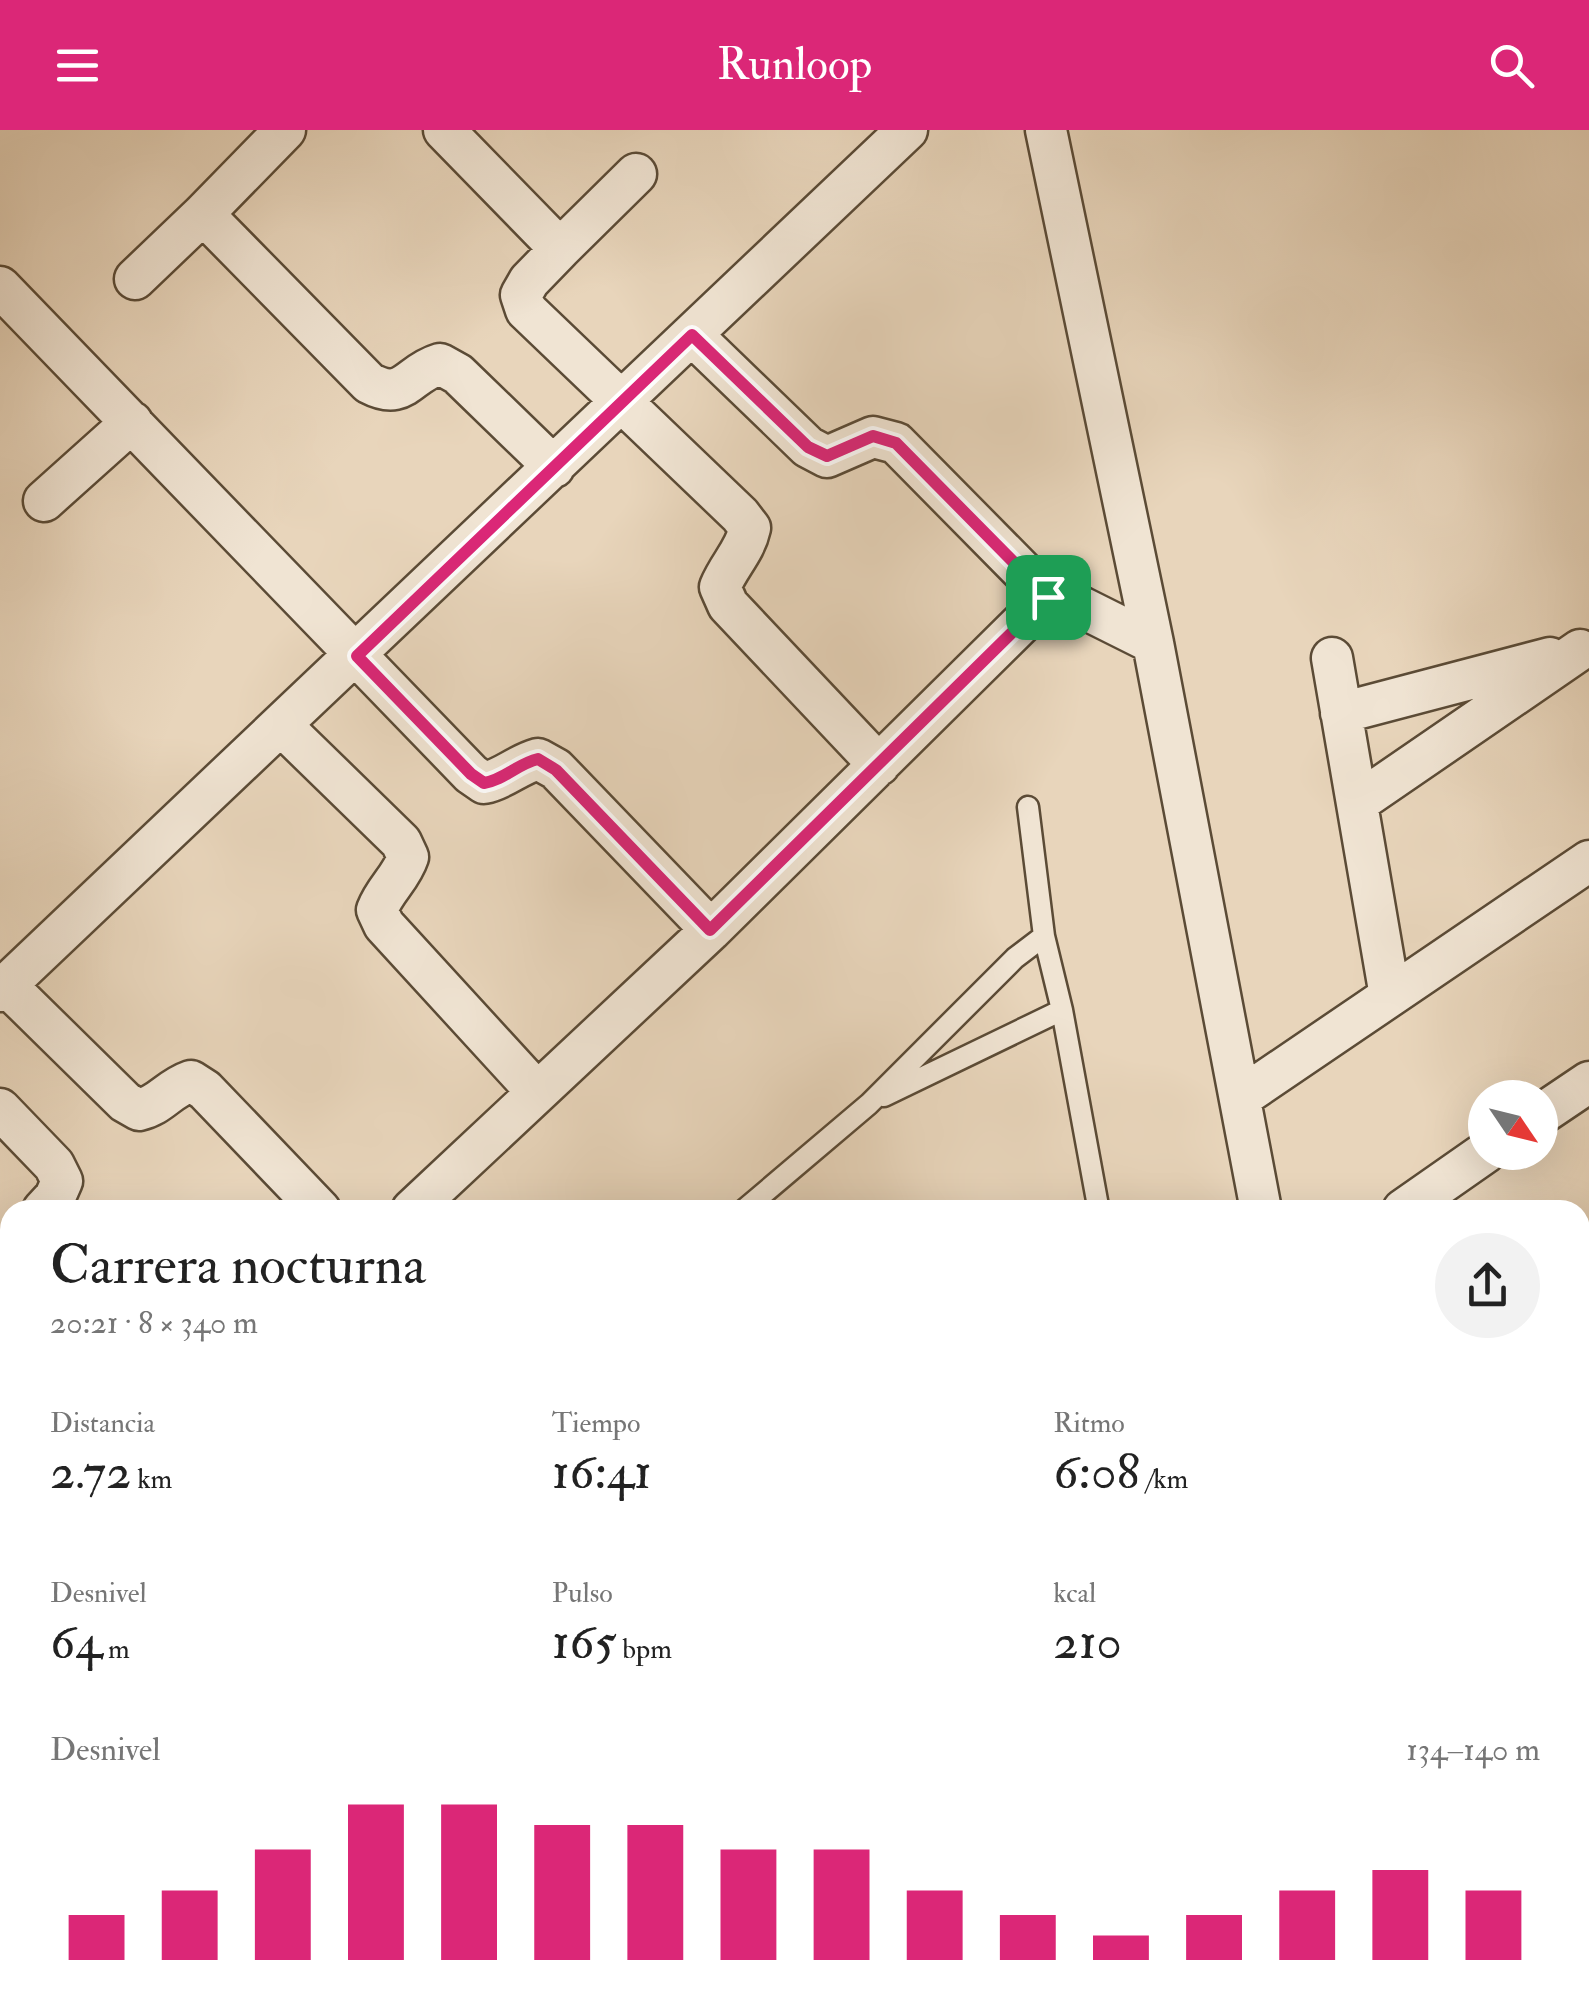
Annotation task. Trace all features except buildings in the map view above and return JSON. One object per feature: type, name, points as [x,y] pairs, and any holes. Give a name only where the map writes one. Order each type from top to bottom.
[{"type":"street","points":[[135,279],[285,130]]},
{"type":"street","points":[[444,130],[560,249]]},
{"type":"street","points":[[310,1200],[205,1090],[191,1081],[172,1087],[154,1106],[138,1110],[3,988],[907,130]]},
{"type":"street","points":[[1046,130],[1153,642],[1259,1200]]},
{"type":"street","points":[[636,174],[530,281],[522,295],[526,310],[740,515],[750,528],[747,545],[727,569],[720,587],[728,605],[879,766]]},
{"type":"street","points":[[203,214],[369,383],[385,392],[402,388],[420,370],[440,364],[458,374],[554,467]]},
{"type":"street","points":[[0,287],[471,774],[484,783],[498,780],[518,764],[538,759],[556,770],[710,930]]},
{"type":"street","points":[[692,335],[808,447],[827,456],[873,436],[896,443],[1048,597],[1083,608],[1153,642]]},
{"type":"street","points":[[44,501],[132,422]]},
{"type":"street","points":[[423,1200],[710,930],[1048,597]]},
{"type":"street","points":[[1341,713],[1584,648]]},
{"type":"street","points":[[1357,803],[1584,648]]},
{"type":"street","points":[[1332,658],[1390,996]]},
{"type":"street","points":[[281,726],[401,842],[408,857],[377,910],[384,925],[537,1092]]},
{"type":"street","points":[[1240,1098],[1589,861]]},
{"type":"street","points":[[1558,1104],[1589,1082]]},
{"type":"street","points":[[0,1109],[54,1166],[62,1181],[52,1200]]},
{"type":"street","points":[[1422,1200],[1468,1166]]},
{"type":"lane","points":[[1028,808],[1044,936],[1062,1010],[1095,1200]]},
{"type":"lane","points":[[756,1200],[869,1104],[1014,958],[1044,936]]},
{"type":"lane","points":[[869,1104],[1062,1010]]},
{"type":"route","points":[[692,335],[808,447],[827,456],[873,436],[896,443],[1048,597],[710,930],[556,770],[538,759],[518,764],[498,780],[484,783],[357,656],[692,335]]}]
